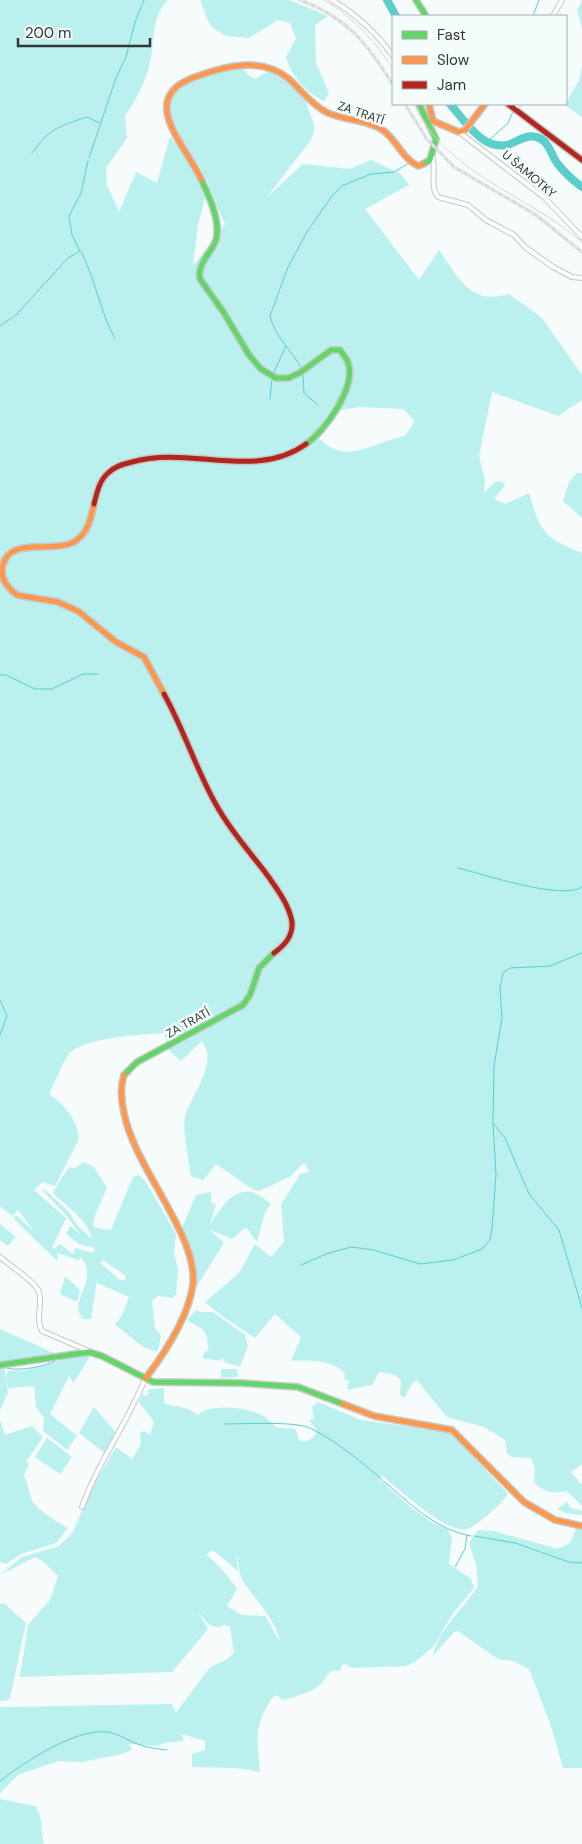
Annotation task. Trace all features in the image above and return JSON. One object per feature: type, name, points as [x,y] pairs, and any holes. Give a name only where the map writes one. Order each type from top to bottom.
[{"type":"street","points":[[332,0],[356,17],[380,39],[392,55]]},
{"type":"street","points":[[416,0],[425,15]]},
{"type":"street","points":[[554,15],[562,0]]},
{"type":"street","name":"ZA TRATÍ","points":[[144,1379],[175,1335],[193,1281],[191,1263],[180,1234],[136,1155],[128,1132],[121,1083],[126,1070],[137,1062],[193,1033],[248,1000],[254,978],[261,966],[290,936],[291,922],[289,912],[271,882],[244,847],[220,811],[143,656],[116,642],[82,612],[63,603],[34,600],[14,593],[5,582],[2,573],[4,562],[16,550],[36,546],[68,545],[80,538],[89,527],[100,482],[114,468],[149,458],[268,461],[296,452],[318,436],[332,417],[347,382],[349,363],[344,354],[335,350],[324,352],[298,376],[290,379],[277,378],[262,370],[245,349],[224,311],[202,284],[200,276],[201,266],[215,244],[218,228],[203,184],[172,132],[166,113],[167,101],[171,91],[182,81],[190,77],[249,65],[271,68],[286,76],[309,100],[326,112],[383,130],[413,165],[425,164],[432,156]]},
{"type":"street","points":[[420,105],[436,136],[432,156],[435,170],[434,184],[438,197],[468,205],[486,220],[514,235],[525,247],[553,267],[572,277],[582,278]]},
{"type":"street","name":"U ŠAMOTKY","points":[[429,105],[433,120],[459,132],[546,198],[582,238]]},
{"type":"street","points":[[459,132],[466,130],[484,105]]},
{"type":"street","points":[[509,105],[582,160]]},
{"type":"street","points":[[515,109],[518,105]]},
{"type":"street","points":[[0,1257],[37,1287],[40,1295],[39,1322],[42,1332],[93,1353],[144,1379],[165,1384],[240,1383],[298,1387],[374,1416],[444,1428],[462,1438],[524,1502],[555,1520],[582,1526]]},
{"type":"street","points":[[0,1365],[83,1352],[93,1353]]},
{"type":"street","points":[[82,1508],[91,1482],[130,1412],[144,1379]]},
{"type":"shaded area","points":[[0,0],[168,0],[162,7],[155,24],[146,76],[125,116],[127,138],[106,168],[107,185],[119,212],[136,172],[157,183],[170,136],[196,172],[205,198],[198,225],[193,266],[225,224],[202,171],[175,128],[171,117],[170,105],[174,95],[184,85],[197,78],[243,68],[249,76],[256,79],[269,71],[288,80],[305,99],[315,128],[311,140],[266,198],[303,164],[349,169],[371,160],[401,174],[409,185],[365,209],[419,280],[439,250],[460,279],[475,293],[496,297],[509,294],[542,318],[582,375],[582,400],[558,416],[492,392],[479,456],[485,480],[484,493],[495,482],[501,481],[505,485],[494,499],[505,504],[529,493],[537,517],[545,532],[551,538],[582,553],[582,1464],[571,1472],[582,1485],[582,1506],[567,1491],[545,1490],[534,1482],[535,1468],[531,1458],[512,1457],[507,1453],[505,1440],[484,1427],[447,1417],[417,1380],[413,1382],[404,1398],[400,1395],[401,1380],[395,1375],[379,1372],[372,1385],[347,1390],[349,1381],[344,1380],[345,1374],[341,1369],[328,1363],[291,1361],[301,1337],[275,1314],[255,1338],[205,1302],[239,1273],[255,1244],[271,1257],[284,1242],[281,1205],[300,1174],[309,1172],[306,1164],[302,1164],[291,1176],[259,1191],[252,1189],[216,1164],[203,1180],[191,1176],[184,1122],[188,1108],[206,1069],[206,1050],[202,1041],[181,1061],[170,1051],[164,1033],[100,1040],[77,1048],[70,1053],[49,1094],[60,1103],[73,1119],[79,1139],[55,1186],[42,1182],[34,1190],[66,1218],[52,1248],[54,1249],[60,1244],[73,1254],[75,1248],[93,1253],[95,1248],[79,1244],[66,1234],[70,1226],[80,1234],[66,1215],[43,1191],[44,1189],[68,1211],[78,1226],[92,1239],[82,1220],[54,1194],[54,1190],[69,1167],[75,1168],[83,1162],[94,1167],[107,1188],[95,1215],[93,1227],[108,1230],[111,1230],[133,1177],[139,1175],[146,1182],[176,1234],[174,1253],[178,1270],[176,1294],[173,1298],[158,1296],[152,1301],[155,1328],[161,1336],[158,1351],[140,1345],[115,1325],[121,1317],[129,1297],[97,1283],[98,1274],[91,1319],[83,1319],[78,1305],[87,1276],[82,1258],[78,1258],[81,1261],[58,1253],[57,1261],[14,1219],[16,1215],[34,1231],[18,1210],[12,1216],[0,1206]],"holes":[[[359,407],[403,409],[415,421],[405,436],[357,451],[346,452],[336,450],[325,444],[314,433],[330,412]],[[103,1260],[126,1276],[125,1280],[120,1280],[100,1263]]]},
{"type":"shaded area","points":[[200,0],[289,0],[328,16],[315,25],[316,63],[329,93],[324,101],[312,94],[300,83],[288,64],[286,57],[296,39],[290,23],[278,20],[249,38],[226,36],[213,28],[208,21]]},
{"type":"shaded area","points":[[582,0],[582,29],[577,10]]},
{"type":"shaded area","points":[[582,66],[582,117],[566,106],[579,81]]},
{"type":"shaded area","points":[[577,473],[582,473],[582,518],[563,501],[569,482]]},
{"type":"shaded area","points":[[211,1192],[211,1202],[216,1205],[210,1224],[236,1194],[252,1192],[271,1204],[265,1212],[257,1242],[246,1227],[232,1239],[209,1229],[224,1243],[195,1289],[192,1263],[182,1228],[196,1195]]},
{"type":"shaded area","points":[[0,1224],[16,1237],[8,1246],[0,1240]]},
{"type":"shaded area","points":[[65,1276],[80,1290],[77,1302],[60,1294]]},
{"type":"shaded area","points":[[196,1310],[200,1312],[213,1312],[245,1335],[248,1346],[240,1367],[224,1362],[225,1360],[222,1358],[220,1361],[203,1358],[204,1353],[209,1349],[206,1334],[202,1329],[187,1320]]},
{"type":"shaded area","points":[[0,1329],[56,1354],[0,1362]]},
{"type":"shaded area","points":[[91,1355],[73,1383],[69,1376],[50,1414],[77,1436],[67,1450],[43,1431],[44,1418],[36,1407],[34,1386],[8,1388],[6,1376],[8,1371],[30,1369],[70,1358]]},
{"type":"shaded area","points":[[0,1366],[4,1366],[8,1393],[0,1410]]},
{"type":"shaded area","points":[[221,1369],[237,1369],[238,1377],[221,1378]]},
{"type":"shaded area","points":[[164,1388],[164,1403],[185,1408],[197,1415],[203,1411],[220,1408],[238,1408],[255,1412],[264,1416],[276,1427],[296,1430],[299,1440],[302,1441],[310,1440],[316,1433],[317,1430],[309,1420],[314,1419],[312,1407],[318,1402],[361,1420],[446,1432],[453,1435],[508,1494],[477,1523],[467,1529],[459,1529],[448,1525],[423,1509],[383,1476],[379,1479],[408,1505],[431,1522],[447,1529],[452,1537],[449,1564],[471,1579],[474,1588],[453,1613],[434,1646],[415,1662],[406,1666],[352,1668],[345,1664],[342,1665],[340,1671],[330,1672],[320,1685],[312,1690],[283,1700],[277,1695],[273,1697],[259,1725],[260,1772],[236,1768],[192,1767],[192,1754],[205,1750],[205,1741],[182,1734],[184,1741],[164,1743],[158,1746],[129,1744],[132,1750],[118,1755],[82,1762],[58,1761],[18,1775],[0,1793],[0,1707],[172,1704],[176,1713],[210,1667],[226,1660],[234,1653],[230,1627],[225,1625],[220,1627],[212,1626],[197,1611],[208,1629],[172,1672],[20,1677],[28,1625],[50,1600],[58,1576],[44,1562],[35,1557],[0,1575],[22,1557],[59,1546],[73,1532],[90,1491],[116,1447],[132,1459],[141,1444],[140,1434],[144,1431],[150,1435],[154,1422],[139,1402],[143,1393],[145,1396],[149,1394],[147,1390]],"holes":[[[213,1550],[238,1571],[236,1554],[241,1577],[274,1625],[280,1642],[265,1616],[242,1615],[227,1606],[237,1589],[218,1565],[206,1555]]]},
{"type":"shaded area","points":[[94,1407],[117,1434],[105,1453],[79,1433]]},
{"type":"shaded area","points":[[0,1420],[5,1435],[32,1426],[43,1437],[26,1462],[29,1464],[24,1475],[33,1502],[47,1515],[68,1528],[56,1543],[21,1554],[6,1564],[0,1562]]},
{"type":"shaded area","points":[[47,1438],[72,1457],[60,1474],[35,1457]]},
{"type":"shaded area","points":[[567,1502],[571,1508],[582,1511],[582,1515],[566,1513],[557,1509]]},
{"type":"shaded area","points":[[576,1528],[582,1529],[582,1768],[563,1768],[551,1726],[529,1669],[513,1661],[498,1659],[458,1631],[454,1632],[433,1656],[440,1637],[478,1586],[476,1565],[469,1543],[478,1530],[493,1531],[555,1548],[567,1545]]},
{"type":"shaded area","points":[[0,1604],[5,1604],[26,1623],[10,1698],[6,1701],[0,1701]]},
{"type":"shaded area","points":[[0,1799],[35,1806],[41,1820],[44,1844],[0,1844]]},
{"type":"waterway","points":[[89,158],[116,78],[126,57],[135,22],[144,0]]},
{"type":"waterway","points":[[387,0],[395,15]]},
{"type":"waterway","points":[[533,15],[539,0]]},
{"type":"waterway","points":[[451,105],[476,134],[492,144],[501,146],[529,136],[544,141],[559,166],[582,187]]},
{"type":"waterway","points":[[487,142],[508,123],[513,112]]},
{"type":"waterway","points":[[32,153],[44,138],[61,126],[86,117],[100,123]]},
{"type":"waterway","points":[[0,326],[16,315],[68,258],[80,251],[72,235],[69,216],[81,193],[88,161]]},
{"type":"waterway","points":[[302,369],[276,331],[270,316],[288,267],[307,232],[332,196],[342,186],[371,174],[394,172],[409,163]]},
{"type":"waterway","points":[[81,251],[115,339]]},
{"type":"waterway","points":[[273,374],[286,346]]},
{"type":"waterway","points":[[303,373],[304,393],[318,405]]},
{"type":"waterway","points":[[270,399],[272,378]]},
{"type":"waterway","points":[[0,675],[6,675],[35,689],[52,689],[83,674],[98,674]]},
{"type":"waterway","points":[[458,868],[541,889],[558,891],[582,887]]},
{"type":"waterway","points":[[582,953],[550,966],[510,968],[503,973],[500,988],[502,1018],[494,1066],[493,1123],[505,1138],[529,1194],[559,1230],[582,1308]]},
{"type":"waterway","points":[[0,1000],[7,1016],[0,1035]]},
{"type":"waterway","points":[[301,1265],[326,1254],[351,1247],[374,1250],[420,1264],[453,1260],[482,1249],[490,1240],[492,1228],[496,1174],[493,1123]]},
{"type":"waterway","points":[[4,1367],[9,1369],[33,1368],[50,1363],[61,1357]]},
{"type":"waterway","points":[[225,1424],[293,1424],[310,1428],[350,1453],[425,1516],[446,1528],[471,1536]]},
{"type":"waterway","points":[[455,1567],[465,1549],[467,1535]]},
{"type":"waterway","points":[[474,1536],[515,1543],[569,1562],[582,1563]]},
{"type":"waterway","points":[[0,1781],[51,1748],[81,1735],[95,1732],[108,1732],[139,1745],[167,1750]]},
{"type":"tram line","points":[[324,0],[354,21],[379,49],[392,68]]},
{"type":"tram line","points":[[415,105],[428,128],[445,148],[489,181],[560,225],[582,242]]},
{"type":"railway","points":[[300,0],[331,15],[355,34],[375,57],[392,83]]},
{"type":"railway","points":[[406,105],[426,138],[454,167],[536,215],[582,252]]},
{"type":"traffic: fast","points":[[416,0],[425,15]]},
{"type":"traffic: fast","points":[[419,105],[436,139],[430,160],[423,164]]},
{"type":"traffic: fast","points":[[201,179],[216,217],[217,233],[214,245],[201,268],[200,279],[224,313],[249,355],[261,369],[276,378],[289,378],[301,372],[331,350],[340,350],[347,360],[349,370],[348,382],[344,394],[322,429],[306,444]]},
{"type":"traffic: fast","points":[[124,1075],[137,1062],[243,1005],[250,995],[259,968],[274,953]]},
{"type":"traffic: fast","points":[[0,1365],[89,1352],[102,1356],[153,1382],[240,1383],[298,1387],[343,1404]]},
{"type":"traffic: slow","points":[[201,179],[170,123],[167,109],[169,97],[178,86],[195,77],[218,69],[243,65],[267,67],[278,72],[289,79],[321,109],[333,115],[377,127],[389,135],[412,163],[418,166],[423,164]]},
{"type":"traffic: slow","points":[[429,105],[433,121],[459,132],[465,130],[484,105]]},
{"type":"traffic: slow","points":[[94,504],[88,526],[77,540],[63,546],[21,548],[12,552],[6,559],[2,569],[4,580],[8,587],[17,595],[58,602],[78,611],[116,642],[144,657],[164,694]]},
{"type":"traffic: slow","points":[[124,1075],[122,1098],[130,1134],[186,1244],[192,1265],[193,1284],[191,1296],[181,1322],[145,1379]]},
{"type":"traffic: slow","points":[[343,1404],[374,1416],[452,1430],[524,1502],[555,1520],[582,1526]]},
{"type":"traffic: jam","points":[[509,105],[582,160]]},
{"type":"traffic: jam","points":[[94,504],[99,487],[105,476],[114,469],[126,464],[154,458],[176,457],[244,461],[265,460],[286,455],[306,444]]},
{"type":"traffic: jam","points":[[164,694],[219,811],[273,883],[288,909],[292,922],[290,936],[282,947],[274,953]]}]
